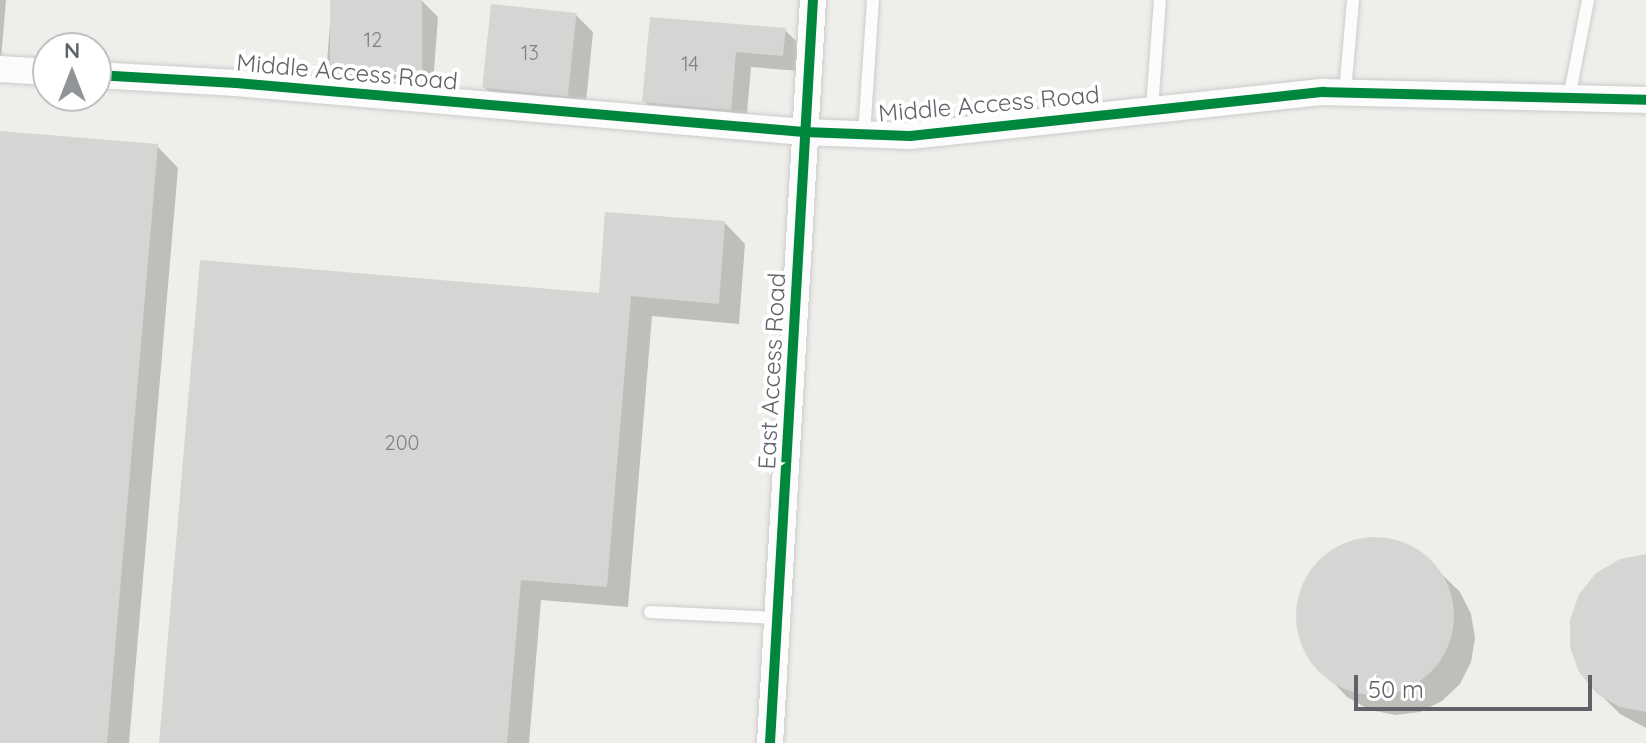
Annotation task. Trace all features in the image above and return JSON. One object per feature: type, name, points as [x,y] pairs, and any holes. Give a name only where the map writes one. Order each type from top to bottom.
[{"type":"street","name":"East Access Road","points":[[770,743],[780,618],[813,0]]},
{"type":"street","points":[[0,69],[32,71]]},
{"type":"street","name":"Middle Access Road","points":[[112,76],[236,83],[804,132],[910,136],[1247,97],[1345,92],[1646,100]]},
{"type":"lane","points":[[864,135],[873,0]]},
{"type":"lane","points":[[1152,108],[1160,0]]},
{"type":"lane","points":[[1345,92],[1353,0]]},
{"type":"lane","points":[[1569,98],[1588,0]]},
{"type":"lane","points":[[650,612],[780,618]]},
{"type":"building","points":[[330,0],[422,0],[422,74],[330,74]]},
{"type":"building","points":[[491,4],[577,13],[568,97],[482,88]]},
{"type":"building","points":[[650,17],[786,28],[783,56],[736,52],[731,110],[642,102]]},
{"type":"building","points":[[0,131],[158,144],[107,743],[0,743]]},
{"type":"building","points":[[605,212],[725,221],[719,304],[631,296],[607,587],[521,580],[507,743],[159,743],[200,260],[599,293]]},
{"type":"building","points":[[1375,537],[1405,543],[1431,560],[1448,586],[1454,616],[1448,646],[1431,672],[1405,689],[1375,695],[1345,689],[1319,672],[1302,646],[1296,616],[1302,586],[1319,560],[1345,543]]},
{"type":"building","points":[[1646,554],[1646,712],[1620,707],[1597,694],[1579,672],[1570,647],[1570,620],[1579,594],[1596,573],[1620,559]]},
{"type":"cycle path","points":[[770,743],[813,0]]},
{"type":"cycle path","points":[[112,76],[236,83],[804,132],[910,136],[1324,92],[1646,100]]}]
